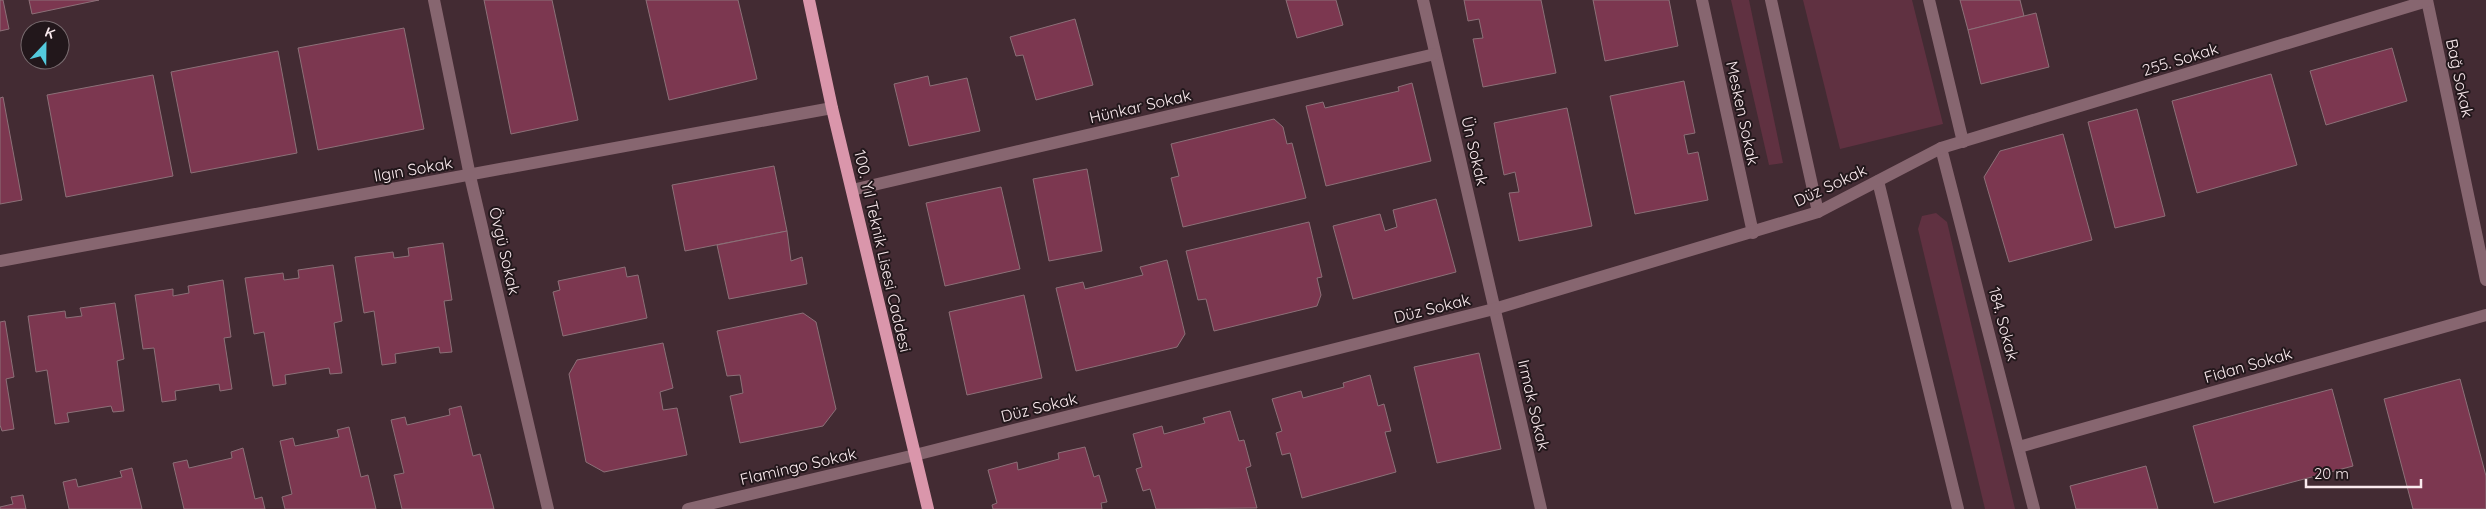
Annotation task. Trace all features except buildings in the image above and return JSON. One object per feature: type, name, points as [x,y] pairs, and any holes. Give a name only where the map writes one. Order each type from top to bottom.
[{"type":"main road","name":"100. Yıl Teknik Lisesi Caddesi","points":[[809,0],[832,108],[928,509]]},
{"type":"street","name":"Övgü Sokak","points":[[434,0],[470,176],[548,509]]},
{"type":"street","name":"Ün Sokak","points":[[1423,0],[1494,309]]},
{"type":"street","name":"Mesken Sokak","points":[[1702,0],[1753,233]]},
{"type":"street","points":[[1771,0],[1818,212]]},
{"type":"street","points":[[1929,0],[1963,142]]},
{"type":"street","name":"255. Sokak","points":[[1942,148],[2427,1]]},
{"type":"street","name":"Bağ Sokak","points":[[2427,1],[2486,280]]},
{"type":"street","name":"Hünkar Sokak","points":[[852,190],[1435,54]]},
{"type":"street","name":"Ilgın Sokak","points":[[0,261],[832,108]]},
{"type":"street","name":"Düz Sokak","points":[[915,455],[1494,309],[1753,233],[1818,212],[1942,148]]},
{"type":"street","name":"184. Sokak","points":[[1942,148],[2034,509]]},
{"type":"street","points":[[1878,181],[1958,509]]},
{"type":"street","name":"Irmak Sokak","points":[[1494,309],[1541,509]]},
{"type":"street","name":"Fidan Sokak","points":[[2019,447],[2486,315]]},
{"type":"street","name":"Flamingo Sokak","points":[[688,509],[915,455]]},
{"type":"shaded area","points":[[1731,0],[1749,0],[1783,163],[1769,165]]},
{"type":"shaded area","points":[[1803,0],[1912,0],[1943,124],[1840,149]]},
{"type":"shaded area","points":[[1936,213],[1947,222],[2015,509],[1985,509],[1918,229],[1922,216]]}]
